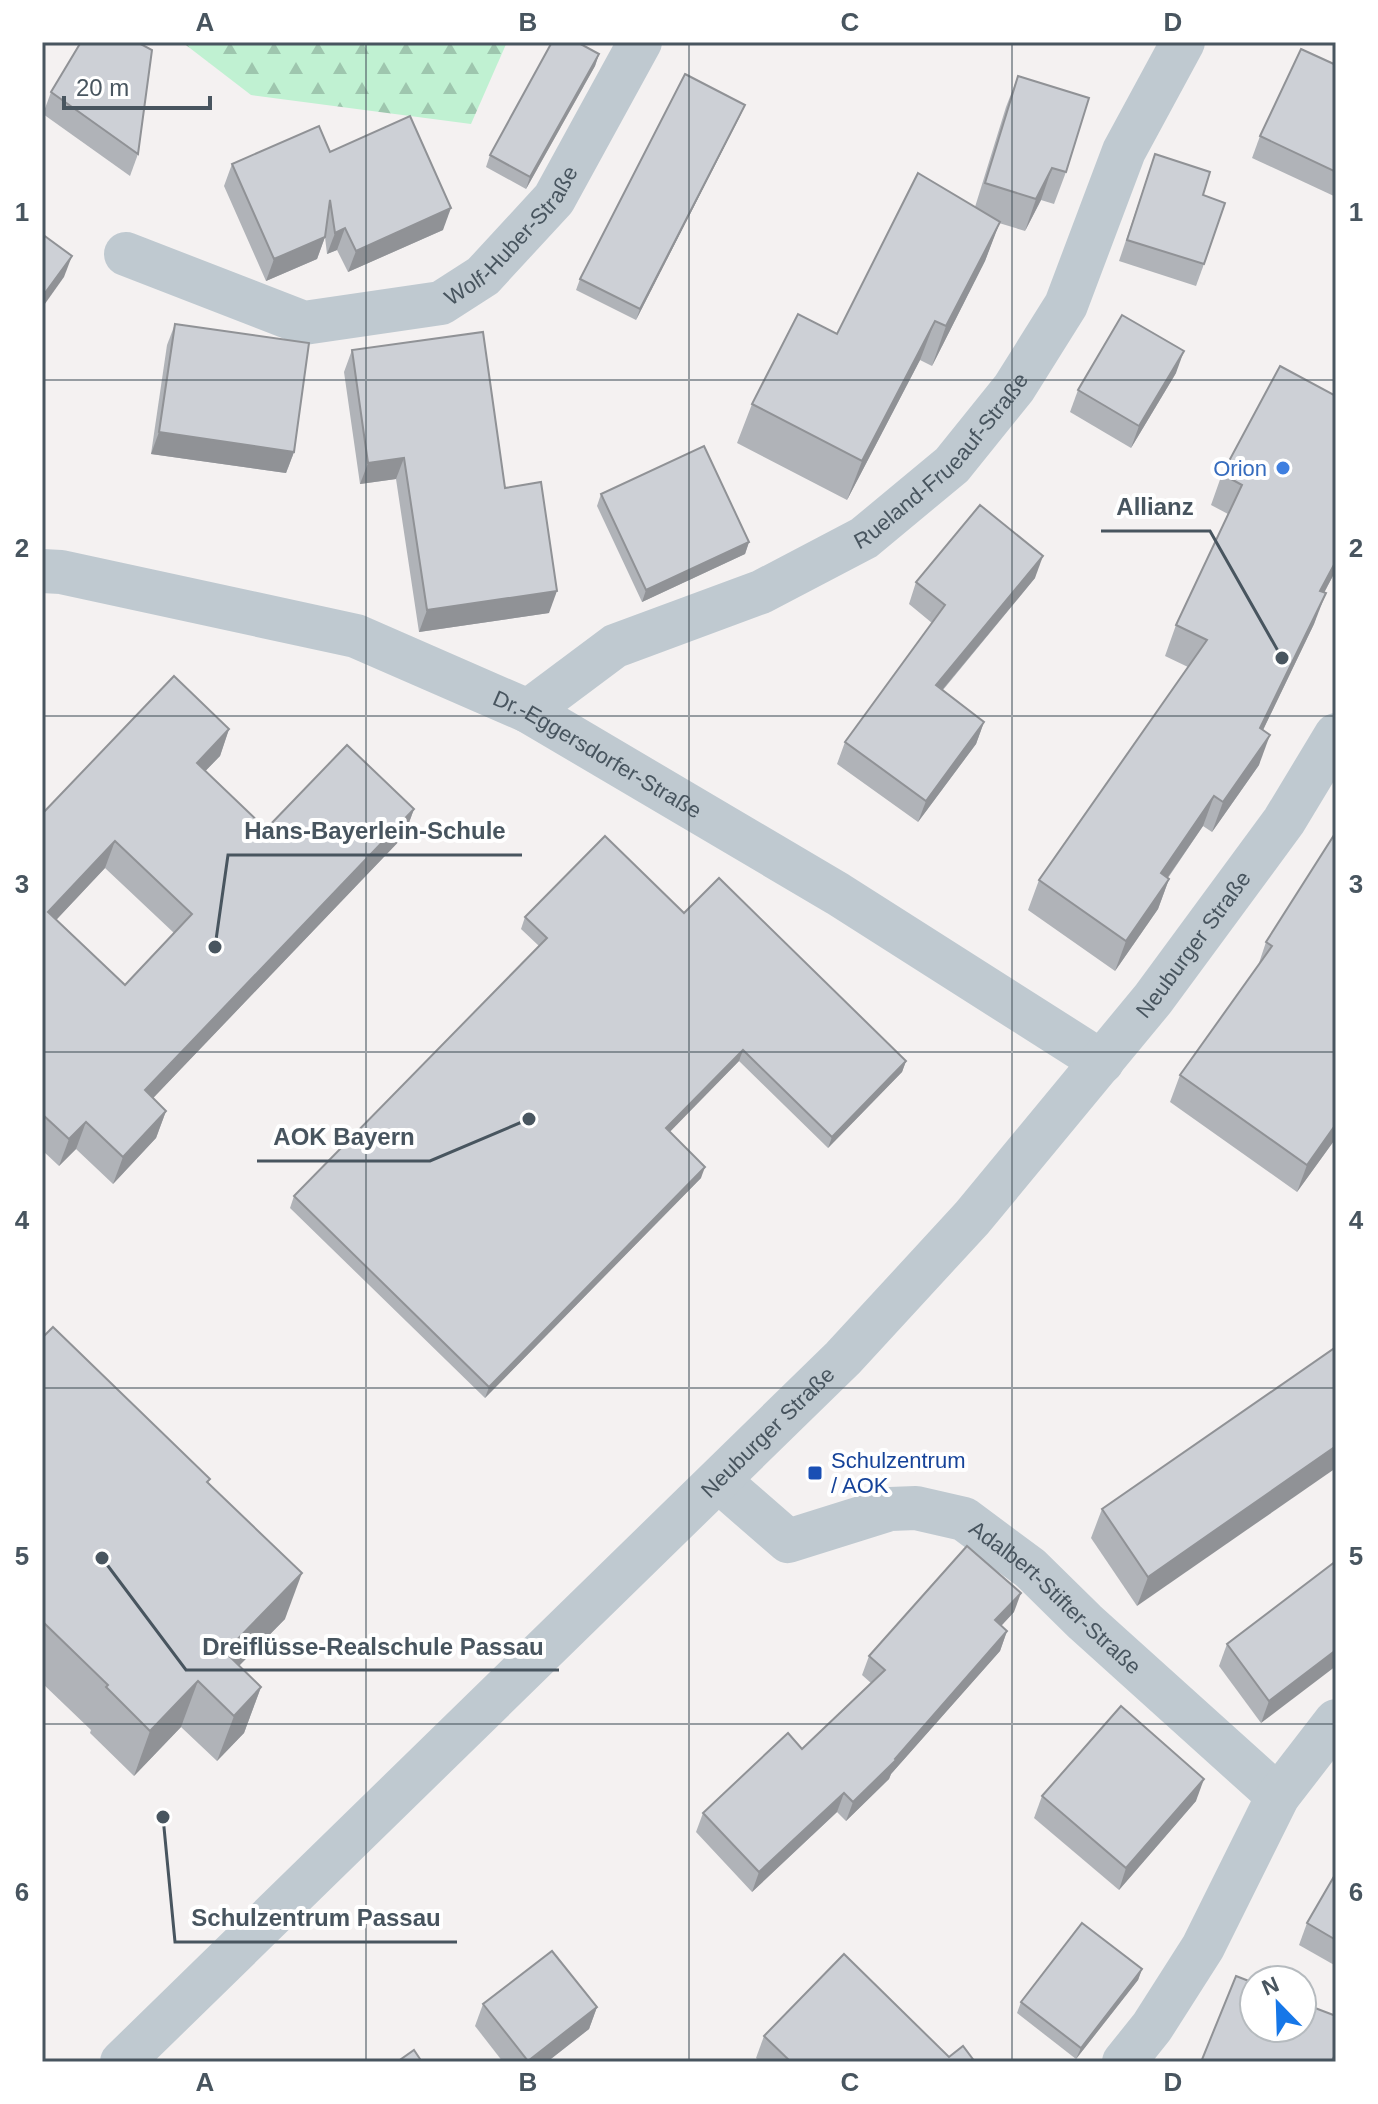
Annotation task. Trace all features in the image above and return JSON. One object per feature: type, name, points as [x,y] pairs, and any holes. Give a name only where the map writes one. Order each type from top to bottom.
[{"type":"street","name":"Wolf-Huber-Straße","points":[[126,254],[304,323],[441,303],[483,276],[554,199],[640,42]]},
{"type":"street","name":"Rueland-Frueauf-Straße","points":[[528,711],[615,646],[761,592],[864,538],[952,465],[1014,388],[1066,305],[1124,151],[1183,42]]},
{"type":"street","name":"Dr.-Eggersdorfer-Straße","points":[[42,571],[77,575],[356,636],[528,711],[838,894],[1102,1062]]},
{"type":"street","name":"Neuburger Straße","points":[[122,2062],[843,1358],[972,1218],[1153,999],[1284,821],[1336,735]]},
{"type":"street","name":"Adalbert-Stifter-Straße","points":[[719,1481],[788,1541],[890,1509],[916,1508],[964,1519],[1030,1568],[1085,1622],[1278,1796]]},
{"type":"street","points":[[1124,2062],[1152,2027],[1203,1947],[1278,1796],[1336,1721]]},
{"type":"green space","points":[[182,42],[507,42],[471,124],[251,95]]},
{"type":"building","points":[[81,42],[137,42],[152,50],[138,154],[51,92]]},
{"type":"building","points":[[552,42],[577,42],[599,54],[530,177],[490,155]]},
{"type":"building","points":[[1301,49],[1336,65],[1336,172],[1260,136]]},
{"type":"building","points":[[685,74],[745,105],[640,309],[580,279]]},
{"type":"building","points":[[1018,76],[1089,98],[1066,172],[1052,168],[1036,199],[985,183]]},
{"type":"building","points":[[410,116],[451,208],[356,251],[345,228],[335,233],[330,200],[325,237],[274,259],[232,164],[319,126],[330,152]]},
{"type":"building","points":[[1155,154],[1210,172],[1203,195],[1225,203],[1204,264],[1127,240]]},
{"type":"building","points":[[918,173],[1000,222],[946,326],[935,321],[862,461],[752,404],[798,314],[837,334]]},
{"type":"building","points":[[42,234],[72,256],[42,297]]},
{"type":"building","points":[[1122,315],[1184,351],[1139,426],[1078,390]]},
{"type":"building","points":[[175,324],[309,343],[294,452],[159,432]]},
{"type":"building","points":[[483,332],[505,488],[541,482],[557,591],[427,610],[404,458],[368,463],[352,350]]},
{"type":"building","points":[[1280,366],[1336,396],[1336,561],[1320,591],[1326,593],[1260,728],[1270,735],[1223,802],[1214,796],[1161,873],[1169,879],[1126,941],[1039,880],[1207,640],[1176,625],[1242,485],[1222,474]]},
{"type":"building","points":[[704,446],[749,542],[646,590],[601,494]]},
{"type":"building","points":[[980,505],[1043,556],[936,685],[984,722],[926,801],[845,742],[945,605],[916,582]]},
{"type":"building","points":[[174,676],[229,729],[197,763],[266,829],[347,745],[414,809],[145,1090],[166,1111],[123,1157],[86,1122],[69,1139],[42,1114],[42,814]],"holes":[[[115,841],[192,914],[125,985],[48,912]]]},
{"type":"building","points":[[1336,832],[1336,1124],[1307,1165],[1180,1075],[1272,946],[1266,942]]},
{"type":"building","points":[[605,836],[684,913],[719,878],[906,1061],[832,1137],[743,1050],[666,1128],[705,1167],[489,1387],[294,1196],[547,938],[525,917]]},
{"type":"building","points":[[53,1327],[302,1573],[225,1652],[261,1687],[234,1716],[198,1681],[150,1731],[42,1621],[42,1338]]},
{"type":"building","points":[[1336,1347],[1336,1446],[1148,1577],[1102,1509]]},
{"type":"building","points":[[967,1546],[1021,1593],[995,1620],[1007,1631],[896,1760],[853,1802],[844,1793],[759,1872],[703,1813],[788,1733],[802,1749],[885,1670],[869,1656]]},
{"type":"building","points":[[1336,1561],[1336,1650],[1269,1701],[1227,1644]]},
{"type":"building","points":[[1121,1706],[1204,1779],[1126,1868],[1042,1796]]},
{"type":"building","points":[[1336,1873],[1336,1940],[1307,1923]]},
{"type":"building","points":[[1082,1923],[1142,1969],[1081,2048],[1021,2002]]},
{"type":"building","points":[[552,1951],[597,2007],[528,2061],[483,2004]]},
{"type":"building","points":[[844,1954],[949,2057],[963,2046],[975,2062],[791,2062],[764,2036]]},
{"type":"building","points":[[1236,1976],[1238,2044],[1318,2044],[1318,2009],[1336,2016],[1336,2053],[1331,2062],[1201,2062]]},
{"type":"building","points":[[414,2050],[422,2062],[397,2062]]},
{"type":"place","name":"Orion","points":[[1283,468]]},
{"type":"place","name":"Allianz","points":[[1282,658]]},
{"type":"place","name":"Hans-Bayerlein-Schule","points":[[215,947]]},
{"type":"place","name":"AOK Bayern","points":[[529,1119]]},
{"type":"place","name":"Schulzentrum / AOK","points":[[815,1473]]},
{"type":"place","name":"Dreiflüsse-Realschule Passau","points":[[102,1558]]},
{"type":"place","name":"Schulzentrum Passau","points":[[163,1817]]}]
